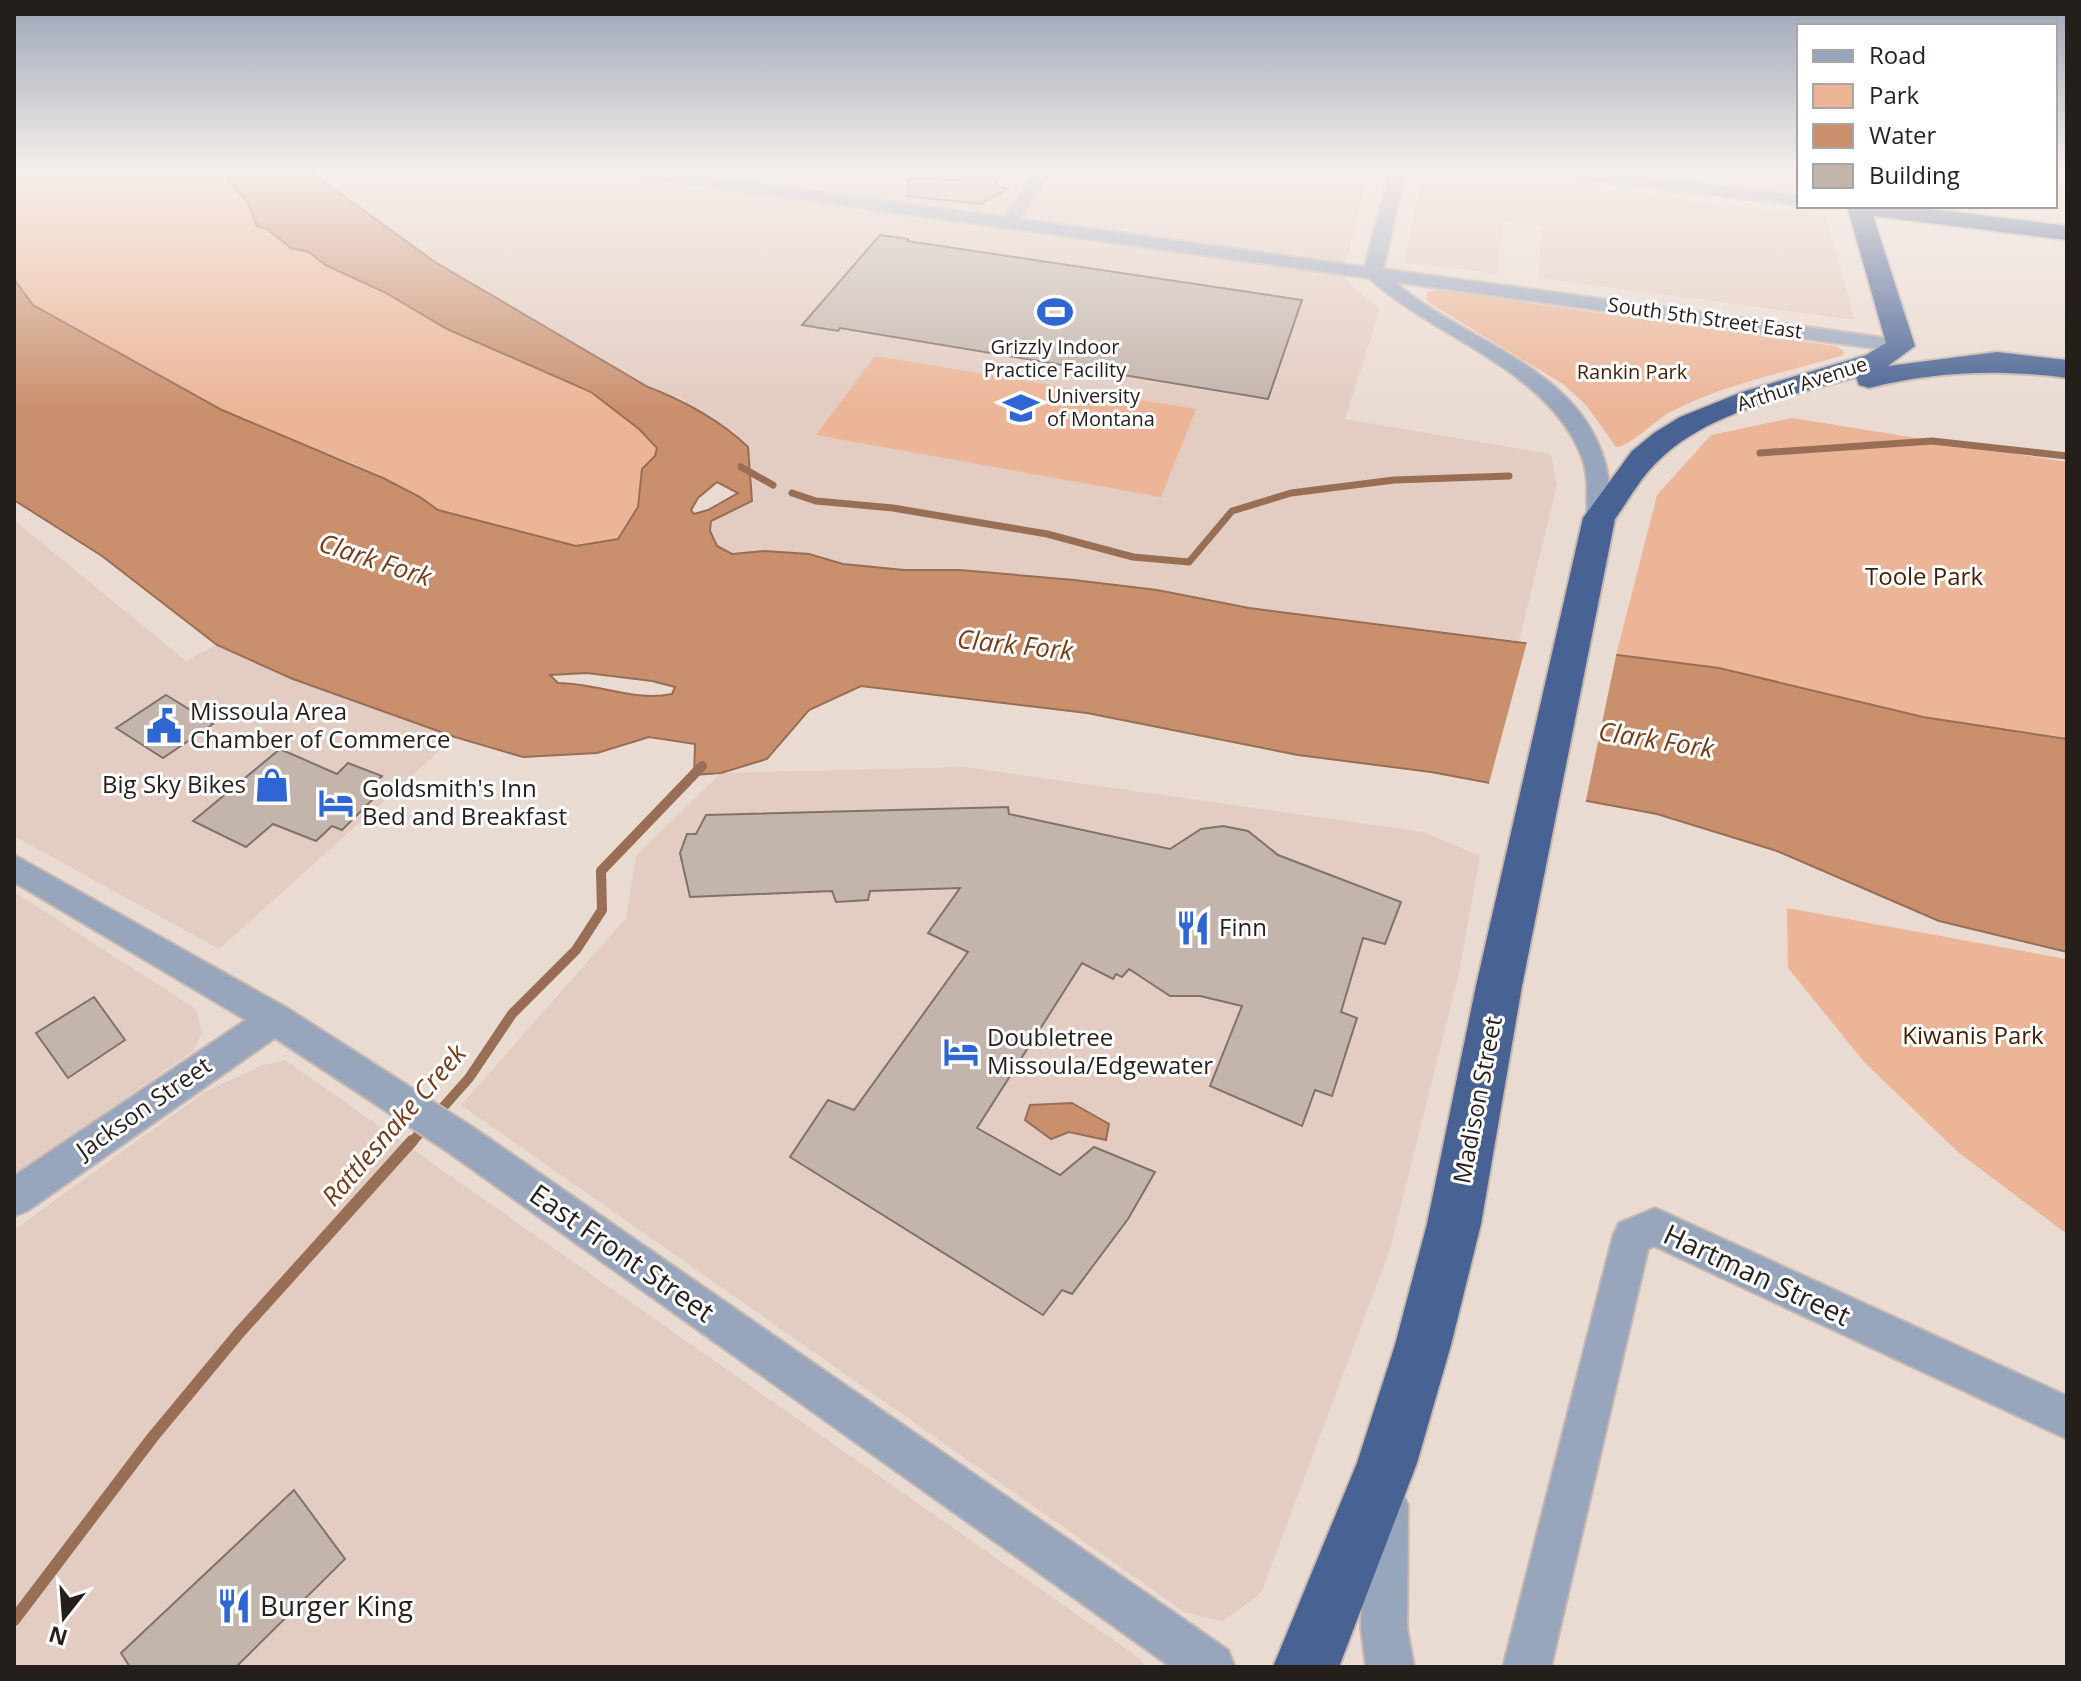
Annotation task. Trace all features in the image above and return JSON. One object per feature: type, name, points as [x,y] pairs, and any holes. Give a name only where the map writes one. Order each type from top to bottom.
[{"type":"highway","points":[[1869,251],[1901,346]]},
{"type":"highway","name":"South 5th Street East","points":[[1901,346],[2067,369]]},
{"type":"highway","name":"Arthur Avenue","points":[[1599,518],[1644,457],[1678,430],[1708,415],[1876,361],[1901,346]]},
{"type":"highway","points":[[1708,415],[1925,365],[1963,361],[2023,363]]},
{"type":"highway","name":"Madison Street","points":[[1306,1667],[1387,1463],[1423,1345],[1454,1224],[1499,986],[1599,518]]},
{"type":"street","name":"South 5th Street East","points":[[1223,251],[1901,346]]},
{"type":"street","points":[[1378,251],[1373,272],[1396,294],[1510,365],[1562,405],[1587,442],[1594,460],[1599,518]]},
{"type":"street","name":"East Front Street","points":[[14,867],[275,1019],[461,1140],[1211,1667]]},
{"type":"street","name":"Jackson Street","points":[[14,1198],[275,1019]]},
{"type":"street","name":"Hartman Street","points":[[1527,1667],[1632,1236],[1655,1227],[2067,1418]]},
{"type":"street","points":[[1387,1463],[1384,1628],[1390,1667]]},
{"type":"shaded area","name":"University of Montana","points":[[420,251],[1349,251],[1343,275],[1355,289],[1380,308],[1345,419],[1551,454],[1557,485],[1519,641],[1249,608],[1157,590],[1074,580],[961,570],[904,570],[843,564],[809,554],[765,551],[732,554],[717,546],[710,531],[711,521],[752,500],[748,447],[735,434],[680,398],[648,387]]},
{"type":"shaded area","points":[[1406,251],[1500,251],[1497,274],[1404,262]]},
{"type":"shaded area","points":[[1540,251],[1836,251],[1855,320],[1539,278]]},
{"type":"shaded area","points":[[14,520],[186,661],[217,645],[293,679],[455,737],[219,949],[14,836]]},
{"type":"shaded area","points":[[965,767],[1423,832],[1480,856],[1459,973],[1390,1249],[1261,1593],[1223,1621],[1186,1613],[461,1105],[626,918],[636,856],[721,773]]},
{"type":"shaded area","points":[[14,892],[196,1009],[202,1033],[193,1051],[14,1175]]},
{"type":"shaded area","points":[[285,1060],[1139,1658],[1146,1667],[14,1667],[14,1230],[205,1092],[260,1066]]},
{"type":"green space","points":[[14,251],[309,252],[325,265],[384,292],[447,329],[591,392],[657,447],[655,456],[642,469],[638,507],[618,540],[576,546],[438,510],[387,479],[248,421],[173,385],[33,305],[14,279]]},
{"type":"green space","name":"Rankin Park","points":[[1438,290],[1835,346],[1843,350],[1844,355],[1735,386],[1692,402],[1616,447],[1586,405],[1563,384],[1426,299],[1428,292]]},
{"type":"green space","points":[[875,356],[1196,409],[1161,497],[816,435]]},
{"type":"green space","name":"Toole Park","points":[[1792,418],[2067,462],[2067,739],[1923,717],[1719,668],[1616,655],[1657,495],[1711,435]]},
{"type":"green space","name":"Kiwanis Park","points":[[1787,908],[2067,959],[2067,1234],[1958,1152],[1865,1063],[1788,968]]},
{"type":"water","name":"Clark Fork","points":[[307,251],[420,251],[648,387],[675,398],[726,428],[748,447],[752,501],[711,521],[710,531],[717,546],[732,554],[765,551],[809,554],[843,564],[904,570],[960,570],[1157,590],[1249,608],[1719,668],[1923,717],[2067,739],[2067,952],[1939,921],[1777,851],[1657,814],[1431,772],[1298,755],[1087,713],[861,686],[809,710],[767,759],[721,773],[694,775],[695,744],[649,737],[597,753],[523,757],[455,737],[293,679],[217,645],[102,556],[14,500],[14,279],[33,305],[222,410],[383,478],[438,510],[576,546],[618,539],[638,507],[642,469],[655,456],[657,448],[639,429],[591,392],[447,329],[384,292],[325,265]],"holes":[[[717,482],[738,493],[708,510],[694,514],[691,510],[698,498]],[[587,673],[675,687],[672,694],[644,696],[558,683],[550,675]]]},
{"type":"water","points":[[1072,1103],[1109,1124],[1106,1140],[1069,1132],[1051,1139],[1025,1120],[1030,1105]]},
{"type":"pier","points":[[1528,638],[1617,651],[1585,805],[1488,787]]},
{"type":"building","name":"Grizzly Indoor Practice Facility","points":[[866,251],[977,251],[1302,300],[1268,399],[840,328],[838,331],[802,325]]},
{"type":"building","name":"Missoula Area Chamber of Commerce","points":[[166,695],[213,724],[163,758],[116,728]]},
{"type":"building","points":[[280,749],[337,774],[348,763],[382,776],[371,786],[382,790],[342,830],[332,826],[316,841],[273,824],[246,847],[193,821]]},
{"type":"building","name":"Doubletree Missoula/Edgewater","points":[[1008,807],[1009,814],[1170,849],[1201,829],[1223,826],[1248,831],[1278,855],[1401,902],[1385,944],[1363,938],[1341,1012],[1357,1018],[1332,1096],[1315,1090],[1302,1126],[1210,1086],[1242,1006],[1200,996],[1170,996],[1129,969],[1122,977],[1116,974],[1113,979],[1082,963],[977,1128],[1060,1175],[1094,1147],[1155,1172],[1128,1219],[1072,1294],[1062,1290],[1043,1315],[790,1157],[828,1100],[854,1110],[968,952],[928,933],[960,888],[870,891],[868,900],[836,902],[832,891],[690,897],[680,853],[687,834],[696,834],[706,815]]},
{"type":"building","points":[[94,997],[125,1040],[68,1078],[36,1033]]},
{"type":"building","name":"Burger King","points":[[294,1490],[345,1559],[236,1667],[130,1667],[121,1653]]},
{"type":"waterway","points":[[1760,453],[1932,441],[2067,456]]},
{"type":"waterway","points":[[741,467],[773,485]]},
{"type":"waterway","points":[[792,493],[816,501],[893,508],[1047,534],[1133,557],[1189,562],[1232,511],[1291,493],[1394,480],[1509,476]]},
{"type":"waterway","name":"Rattlesnake Creek","points":[[437,1114],[469,1078],[512,1014],[576,950],[602,910],[601,871],[702,766]]},
{"type":"waterway","name":"Rattlesnake Creek","points":[[411,1143],[427,1125]]},
{"type":"waterway","name":"Rattlesnake Creek","points":[[14,1620],[152,1438],[239,1333],[412,1141]]},
{"type":"place","name":"Grizzly Indoor Practice Facility","points":[[1055,312]]},
{"type":"place","name":"University of Montana","points":[[1021,408]]},
{"type":"place","name":"Missoula Area Chamber of Commerce","points":[[164,726]]},
{"type":"place","name":"Big Sky Bikes","points":[[272,785]]},
{"type":"place","name":"Goldsmith's Inn Bed and Breakfast","points":[[336,803]]},
{"type":"place","name":"Finn","points":[[1193,928]]},
{"type":"place","name":"Doubletree Missoula/Edgewater","points":[[961,1052]]},
{"type":"place","name":"Burger King","points":[[234,1606]]}]
